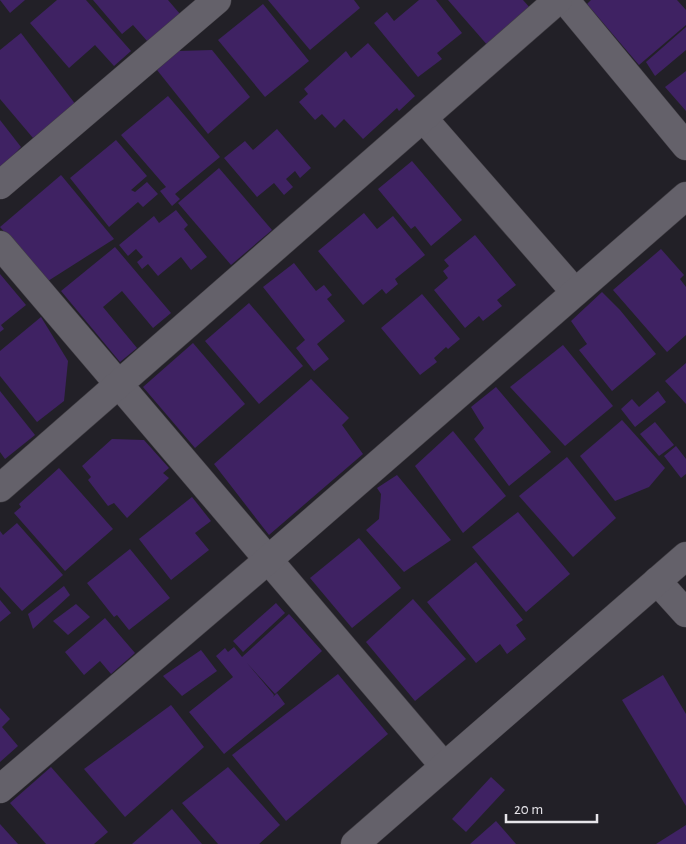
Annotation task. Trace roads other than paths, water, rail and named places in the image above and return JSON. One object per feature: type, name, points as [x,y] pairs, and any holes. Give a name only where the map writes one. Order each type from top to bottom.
[{"type":"street","points":[[0,186],[217,0]]},
{"type":"street","points":[[0,488],[119,386],[558,0]]},
{"type":"street","points":[[565,0],[686,146]]},
{"type":"street","points":[[423,118],[575,292]]},
{"type":"street","points":[[0,789],[686,196]]},
{"type":"street","points":[[0,245],[444,766]]},
{"type":"street","points":[[355,844],[686,556]]},
{"type":"street","points":[[657,581],[686,613]]}]
